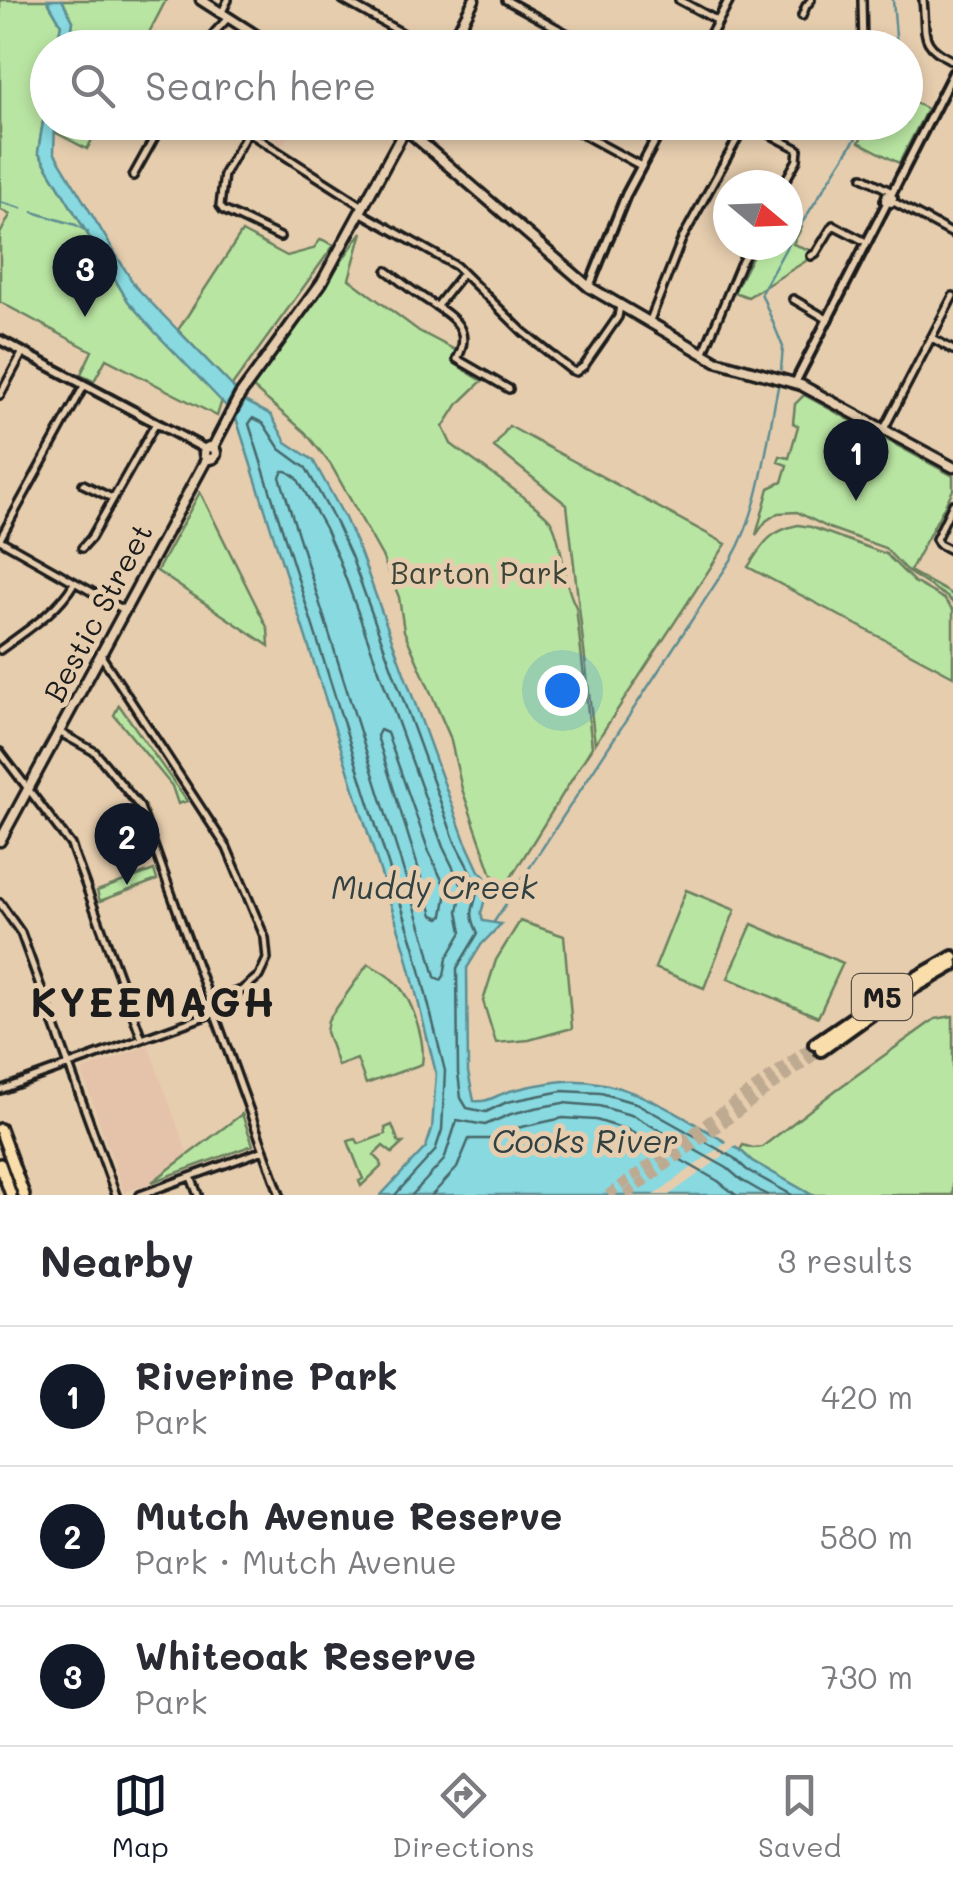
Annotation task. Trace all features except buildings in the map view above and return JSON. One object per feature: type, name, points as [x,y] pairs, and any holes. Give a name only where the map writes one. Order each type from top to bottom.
[{"type":"highway","name":"M5","points":[[953,957],[888,994],[818,1046],[953,966]]},
{"type":"highway","points":[[0,1129],[24,1195]]},
{"type":"highway","points":[[0,1164],[11,1195]]},
{"type":"main road","points":[[201,0],[249,30]]},
{"type":"main road","points":[[458,30],[474,0]]},
{"type":"main road","name":"Bestic Street","points":[[0,842],[240,395],[322,282],[399,140]]},
{"type":"main road","points":[[423,140],[588,287],[703,354],[726,365],[814,391],[953,467]]},
{"type":"street","points":[[216,30],[228,0]]},
{"type":"street","points":[[343,0],[396,30]]},
{"type":"street","points":[[506,0],[560,30]]},
{"type":"street","points":[[679,0],[718,21]]},
{"type":"street","points":[[713,30],[729,0]]},
{"type":"street","points":[[802,16],[812,0]]},
{"type":"street","points":[[862,0],[863,30]]},
{"type":"street","points":[[924,0],[927,42],[935,52],[953,61]]},
{"type":"street","points":[[923,132],[953,72]]},
{"type":"street","points":[[133,176],[153,140]]},
{"type":"street","points":[[243,140],[224,174],[220,206],[280,237]]},
{"type":"street","points":[[258,140],[456,266],[523,332],[572,370],[580,370],[618,317],[620,306]]},
{"type":"street","points":[[593,140],[641,166]]},
{"type":"street","points":[[588,287],[620,207],[655,140]]},
{"type":"street","points":[[719,170],[735,140]]},
{"type":"street","points":[[780,140],[798,150],[791,170]]},
{"type":"street","points":[[795,383],[919,140]]},
{"type":"street","points":[[863,177],[890,198],[953,234]]},
{"type":"street","points":[[649,322],[682,239],[713,181]]},
{"type":"street","points":[[811,256],[834,225],[866,242]]},
{"type":"street","points":[[703,354],[742,260]]},
{"type":"street","points":[[388,270],[458,322],[464,338],[457,359],[509,389]]},
{"type":"street","points":[[437,306],[464,272]]},
{"type":"street","points":[[884,430],[953,296]]},
{"type":"street","points":[[794,299],[827,319]]},
{"type":"street","points":[[932,338],[953,350]]},
{"type":"street","points":[[0,340],[208,452]]},
{"type":"street","points":[[0,395],[23,352]]},
{"type":"street","points":[[84,386],[0,540],[124,610]]},
{"type":"street","points":[[82,548],[156,423]]},
{"type":"street","points":[[83,484],[112,498]]},
{"type":"street","points":[[953,504],[936,539],[953,552]]},
{"type":"street","points":[[0,650],[52,611],[74,582]]},
{"type":"street","points":[[0,1090],[214,1013],[258,976],[266,964],[268,948],[264,934],[227,848],[100,654]]},
{"type":"street","points":[[58,732],[95,752],[140,807],[280,1195]]},
{"type":"street","points":[[0,752],[71,844],[142,1039]]},
{"type":"street","points":[[0,903],[21,933],[116,1195]]},
{"type":"street","points":[[210,1001],[242,990]]},
{"type":"street","points":[[140,1195],[264,1150]]},
{"type":"street","points":[[191,1177],[198,1195]]},
{"type":"shaded area","points":[[148,1046],[188,1155],[152,1182],[124,1192],[82,1071]]},
{"type":"green space","points":[[0,0],[47,0],[61,24],[60,30],[30,30],[30,140],[40,140],[38,152],[128,301],[222,400],[217,416],[106,359],[94,381],[81,374],[92,351],[0,302],[0,234],[10,215],[0,209]]},
{"type":"green space","points":[[62,0],[166,0],[150,30],[72,30],[73,21]]},
{"type":"green space","points":[[70,140],[92,140],[87,149]]},
{"type":"green space","points":[[860,140],[911,140],[899,163]]},
{"type":"green space","points":[[242,232],[287,256],[313,249],[321,239],[334,245],[232,386],[178,330]]},
{"type":"green space","name":"Barton Park","points":[[362,232],[349,279],[419,331],[455,350],[452,362],[482,381],[457,405],[443,427],[451,444],[552,523],[576,607],[592,747],[507,884],[492,875],[462,789],[450,737],[404,631],[399,597],[382,556],[331,465],[305,432],[252,387]]},
{"type":"green space","points":[[803,248],[810,250],[806,261],[748,297],[734,292],[750,260],[803,260]]},
{"type":"green space","points":[[804,395],[953,476],[953,490],[910,571],[953,595],[953,603],[908,572],[885,548],[797,512],[778,513],[756,535],[769,488],[782,482],[787,465],[778,462],[780,456],[789,458],[798,426],[793,423],[795,404]]},
{"type":"green space","points":[[509,426],[726,544],[595,744],[567,505],[494,447]]},
{"type":"green space","points":[[200,492],[268,629],[269,646],[157,571]]},
{"type":"green space","points":[[798,525],[886,554],[914,582],[944,599],[953,610],[953,676],[748,567],[773,535]]},
{"type":"green space","points":[[119,705],[187,801],[178,804],[172,786],[114,715]]},
{"type":"green space","points":[[154,870],[157,880],[100,901],[97,891]]},
{"type":"green space","points":[[686,890],[735,910],[704,988],[655,968]]},
{"type":"green space","points":[[520,921],[564,936],[572,1028],[529,1040],[496,1043],[483,1001],[496,960]]},
{"type":"green space","points":[[752,924],[843,963],[818,1017],[728,978]]},
{"type":"green space","points":[[368,964],[392,979],[407,998],[420,1032],[423,1055],[422,1064],[366,1084],[357,1059],[338,1066],[326,1032],[328,1020]]},
{"type":"green space","points":[[953,1016],[953,1195],[812,1195],[740,1150],[743,1145],[762,1147],[935,1019]]},
{"type":"green space","points":[[242,1114],[253,1145],[152,1182]]},
{"type":"green space","points":[[392,1125],[399,1143],[403,1143],[392,1153],[383,1146],[374,1155],[381,1167],[361,1186],[359,1181],[363,1179],[348,1141],[356,1139],[359,1144],[386,1134],[385,1128]]},
{"type":"water","points":[[47,0],[62,0],[73,21],[72,30],[60,30],[61,24]]},
{"type":"water","points":[[40,140],[54,140],[54,152],[135,286],[235,390],[226,406],[128,301],[38,152]]},
{"type":"water","name":"Muddy Creek","points":[[245,401],[271,415],[286,442],[313,460],[345,518],[464,838],[485,877],[483,921],[501,924],[467,968],[468,1072],[474,1101],[555,1082],[605,1084],[675,1112],[812,1195],[381,1195],[426,1147],[432,1129],[436,1073],[405,949],[236,418]]},
{"type":"pier","points":[[731,1139],[737,1144],[718,1160],[669,1195],[654,1195]]},
{"type":"waterway","points":[[893,0],[896,30]]},
{"type":"waterway","points":[[803,221],[855,140]]},
{"type":"waterway","points":[[0,202],[21,208]]},
{"type":"waterway","points":[[33,212],[88,232]]},
{"type":"waterway","points":[[779,260],[761,293],[783,347],[781,370]]},
{"type":"waterway","points":[[494,922],[731,560],[756,498],[778,387]]},
{"type":"tunnel","points":[[608,1195],[815,1044]]},
{"type":"tunnel","points":[[626,1195],[821,1050]]},
{"type":"place","name":"Whiteoak Reserve","points":[[85,317]]},
{"type":"place","name":"Riverine Park","points":[[856,501]]},
{"type":"place","name":"Mutch Avenue Reserve","points":[[127,885]]},
{"type":"district","name":"KYEEMAGH","points":[[154,1001]]},
{"type":"water label","name":"Cooks River","points":[[585,1140]]}]
